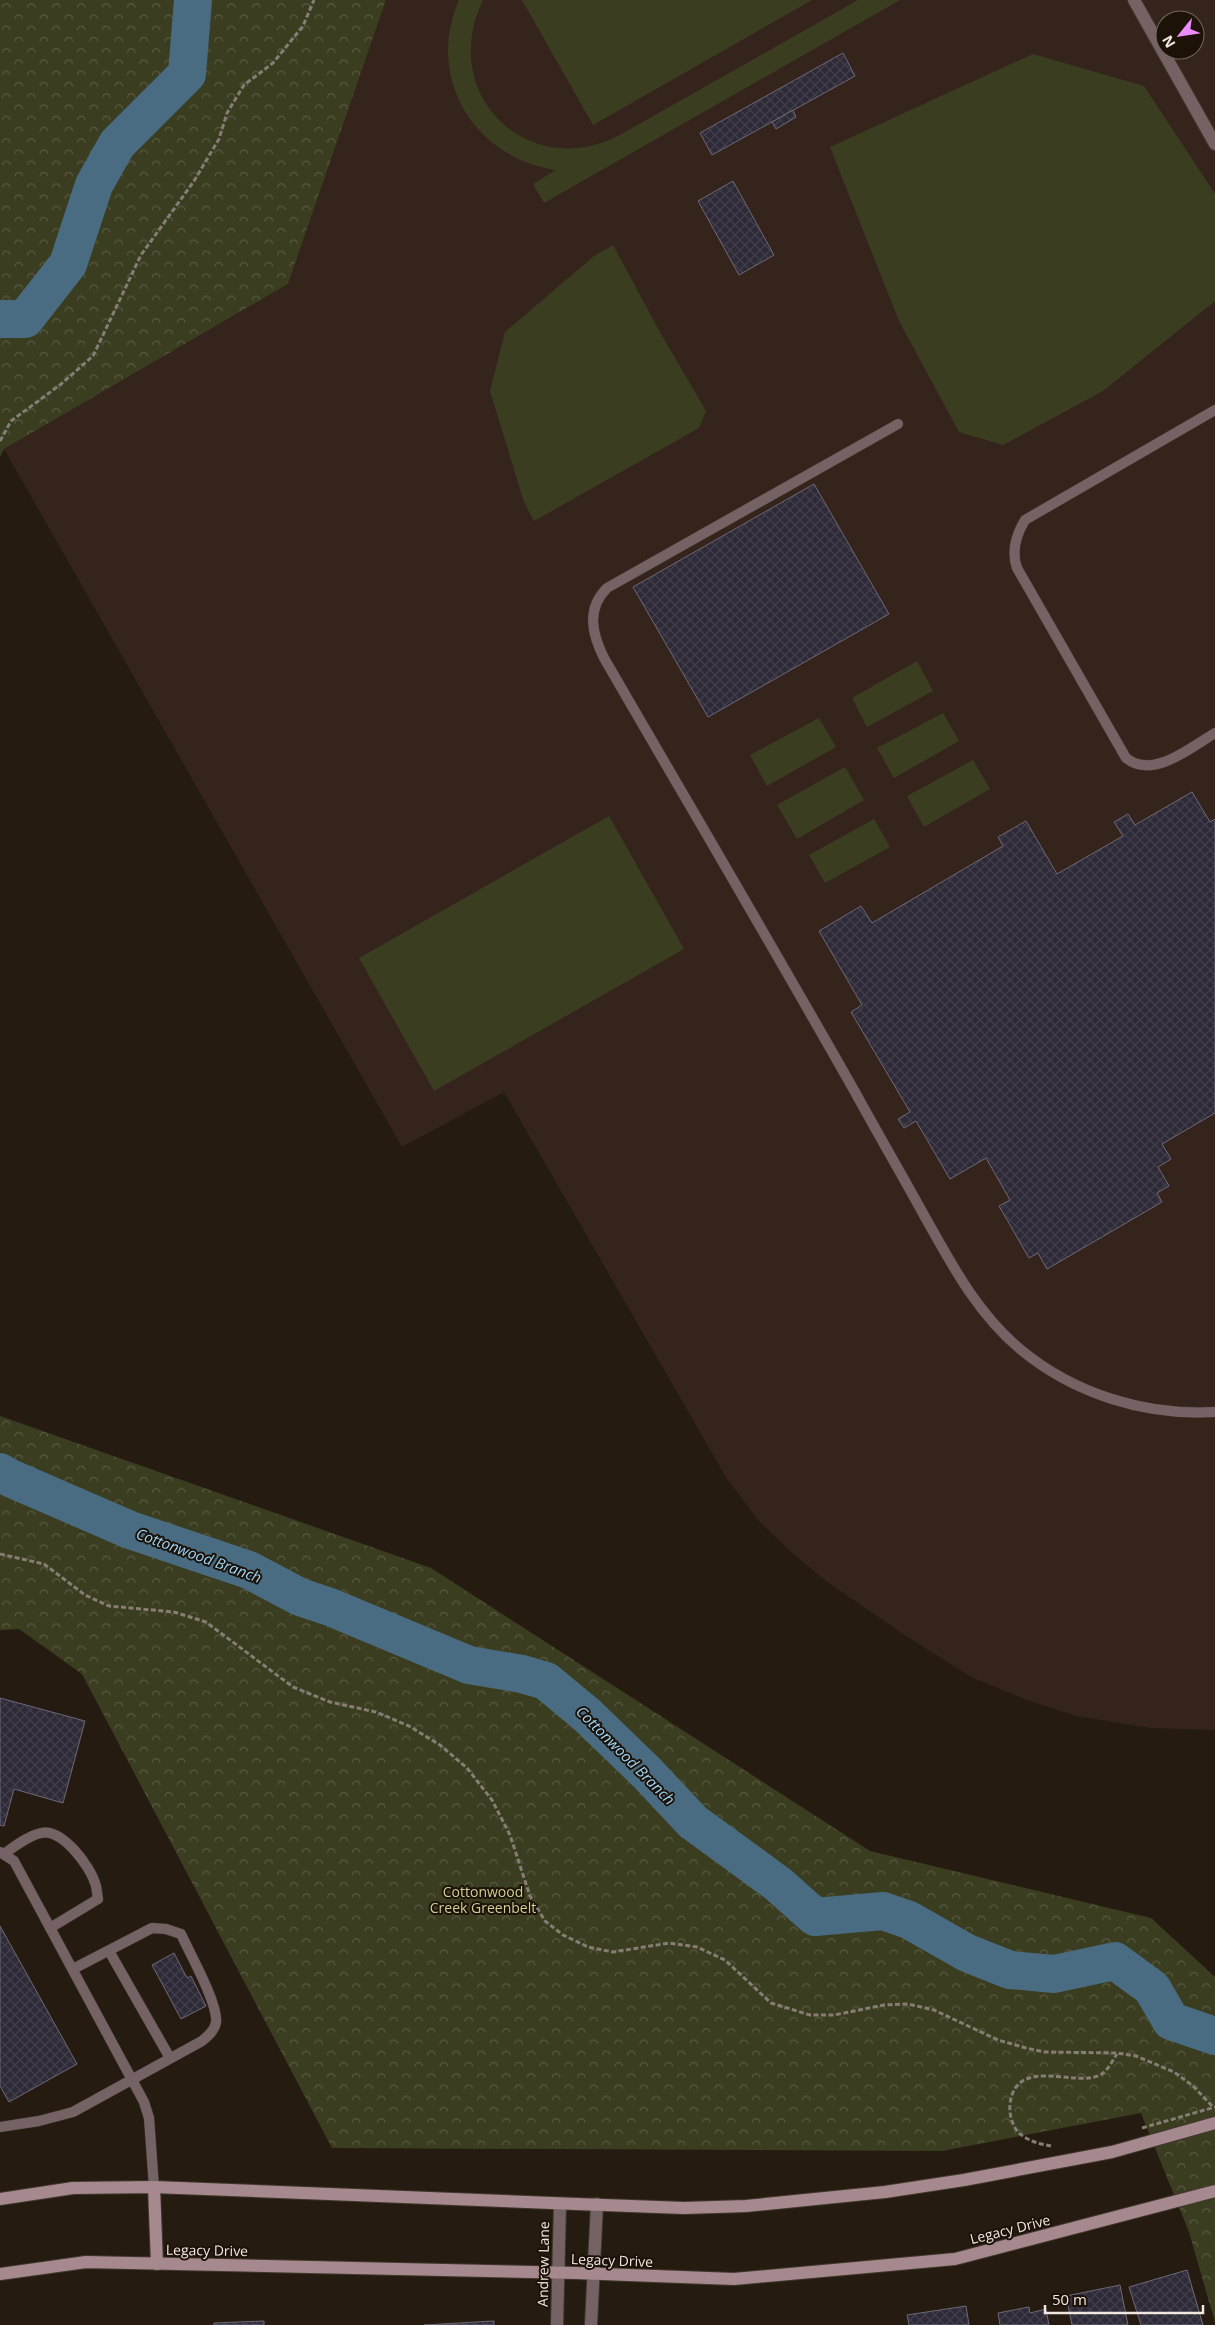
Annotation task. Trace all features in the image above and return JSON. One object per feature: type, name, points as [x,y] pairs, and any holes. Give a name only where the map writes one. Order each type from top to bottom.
[{"type":"main road","points":[[0,2199],[73,2188],[154,2187],[684,2208],[746,2206],[885,2192],[1065,2162],[1153,2141],[1215,2123]]},
{"type":"main road","points":[[154,2187],[157,2264]]},
{"type":"main road","name":"Legacy Drive","points":[[0,2274],[86,2262],[734,2279],[955,2259],[1215,2191]]},
{"type":"street","points":[[1134,0],[1215,144]]},
{"type":"street","name":"Andrew Lane","points":[[557,2325],[560,2204]]},
{"type":"street","points":[[591,2325],[592,2274],[597,2204]]},
{"type":"lane","points":[[1215,410],[1024,520],[1019,529],[1014,550],[1017,568],[1126,758],[1134,765],[1153,766],[1215,733]]},
{"type":"lane","points":[[898,424],[607,588],[597,599],[594,607],[592,626],[595,636],[604,658],[956,1271],[984,1313],[1021,1350],[1051,1371],[1081,1387],[1136,1406],[1186,1412],[1215,1412]]},
{"type":"lane","points":[[50,1928],[98,1899],[95,1882],[84,1862],[60,1835],[42,1832],[2,1853],[14,1861],[131,2079],[144,2102],[149,2118],[154,2187]]},
{"type":"lane","points":[[0,2127],[39,2121],[73,2112],[202,2041],[212,2033],[216,2022],[214,2004],[181,1934],[166,1929],[152,1928],[73,1970]]},
{"type":"lane","points":[[109,1951],[170,2058]]},
{"type":"path","points":[[0,441],[11,422],[60,385],[93,356],[141,256],[194,181],[219,139],[227,114],[244,85],[273,63],[303,26],[314,0]]},
{"type":"path","points":[[0,1554],[44,1564],[86,1595],[110,1606],[174,1612],[206,1622],[293,1687],[330,1702],[376,1712],[409,1726],[440,1745],[467,1768],[492,1800],[510,1835],[530,1896],[545,1921],[563,1935],[588,1947],[613,1952],[669,1943],[697,1948],[725,1960],[770,2004],[810,2015],[834,2015],[884,2005],[908,2004],[934,2010],[998,2040],[1026,2048],[1045,2052],[1117,2053],[1136,2056],[1174,2072],[1206,2098],[1215,2108],[1142,2128]]},
{"type":"path","points":[[1057,2146],[1040,2144],[1019,2132],[1012,2123],[1010,2113],[1010,2103],[1014,2093],[1020,2084],[1029,2078],[1092,2078],[1101,2075],[1108,2068],[1117,2053]]},
{"type":"shaded area","points":[[386,0],[1215,0],[1215,1730],[1151,1728],[1076,1716],[1027,1700],[971,1677],[906,1636],[826,1581],[791,1552],[759,1521],[727,1479],[504,1092],[402,1147],[4,449],[288,284]]},
{"type":"green space","points":[[0,0],[386,0],[288,284],[4,449],[0,457]]},
{"type":"green space","points":[[459,0],[483,0],[472,34],[472,67],[481,96],[499,120],[523,137],[551,147],[584,147],[618,136],[858,0],[900,0],[544,203],[533,184],[556,170],[527,162],[501,149],[480,132],[464,110],[453,85],[448,58],[450,29]]},
{"type":"green space","points":[[522,0],[812,0],[593,125]]},
{"type":"green space","points":[[1033,54],[1144,86],[1215,194],[1215,301],[1103,391],[1003,445],[959,432],[899,321],[830,147]]},
{"type":"green space","points":[[613,245],[661,334],[706,411],[699,428],[534,521],[524,502],[490,391],[505,332],[594,256]]},
{"type":"green space","points":[[917,661],[933,691],[867,727],[852,698]]},
{"type":"green space","points":[[943,713],[959,741],[894,778],[877,748]]},
{"type":"green space","points":[[819,718],[836,747],[767,786],[750,755]]},
{"type":"green space","points":[[973,760],[990,789],[924,827],[907,796]]},
{"type":"green space","points":[[845,767],[864,800],[797,839],[777,805]]},
{"type":"green space","points":[[609,816],[684,949],[434,1091],[359,958]]},
{"type":"green space","points":[[874,819],[890,847],[825,883],[809,855]]},
{"type":"green space","name":"Cottonwood Creek Greenbelt","points":[[0,1416],[431,1568],[870,1851],[1151,1918],[1215,1977],[1215,2322],[1189,2232],[1141,2113],[942,2151],[332,2148],[82,1674],[19,1629],[0,1630]]},
{"type":"building","points":[[843,53],[855,76],[712,155],[700,133]]},
{"type":"building","points":[[793,110],[796,117],[776,129],[772,122]]},
{"type":"building","points":[[733,181],[774,255],[739,275],[698,201]]},
{"type":"building","points":[[814,484],[889,614],[708,717],[633,587]]},
{"type":"building","points":[[1192,792],[1210,822],[1215,819],[1215,1113],[1162,1144],[1171,1159],[1158,1167],[1169,1186],[1157,1193],[1162,1202],[1047,1269],[1038,1253],[1029,1258],[999,1206],[1010,1200],[986,1158],[950,1179],[916,1121],[904,1128],[898,1119],[910,1112],[851,1012],[862,1005],[819,931],[861,906],[872,923],[1003,846],[998,837],[1026,821],[1057,874],[1123,836],[1114,822],[1128,814],[1135,825]]},
{"type":"building","points":[[0,1698],[85,1721],[63,1803],[14,1789],[4,1826],[0,1825]]},
{"type":"building","points":[[0,1926],[77,2064],[9,2102],[0,2086]]},
{"type":"building","points":[[174,1953],[187,1978],[191,1976],[206,2006],[181,2019],[152,1965]]},
{"type":"building","points":[[1187,2270],[1203,2325],[1141,2325],[1129,2287]]},
{"type":"building","points":[[1120,2285],[1128,2325],[1072,2325],[1066,2296]]},
{"type":"building","points":[[966,2306],[969,2325],[909,2325],[907,2315]]},
{"type":"building","points":[[1029,2307],[1030,2313],[1046,2309],[1049,2325],[1000,2325],[998,2313]]},
{"type":"building","points":[[264,2321],[264,2325],[214,2325],[214,2323]]},
{"type":"building","points":[[494,2321],[494,2325],[424,2325]]},
{"type":"waterway","name":"Cottonwood Branch","points":[[0,319],[25,319],[68,264],[94,185],[117,144],[187,74],[193,0]]},
{"type":"waterway","name":"Cottonwood Branch","points":[[0,1472],[130,1530],[249,1570],[300,1597],[330,1607],[469,1665],[522,1674],[546,1681],[587,1715],[647,1773],[693,1822],[778,1884],[815,1917],[883,1911],[909,1920],[967,1953],[1010,1970],[1054,1974],[1115,1961],[1152,1988],[1171,2021],[1215,2036]]}]
